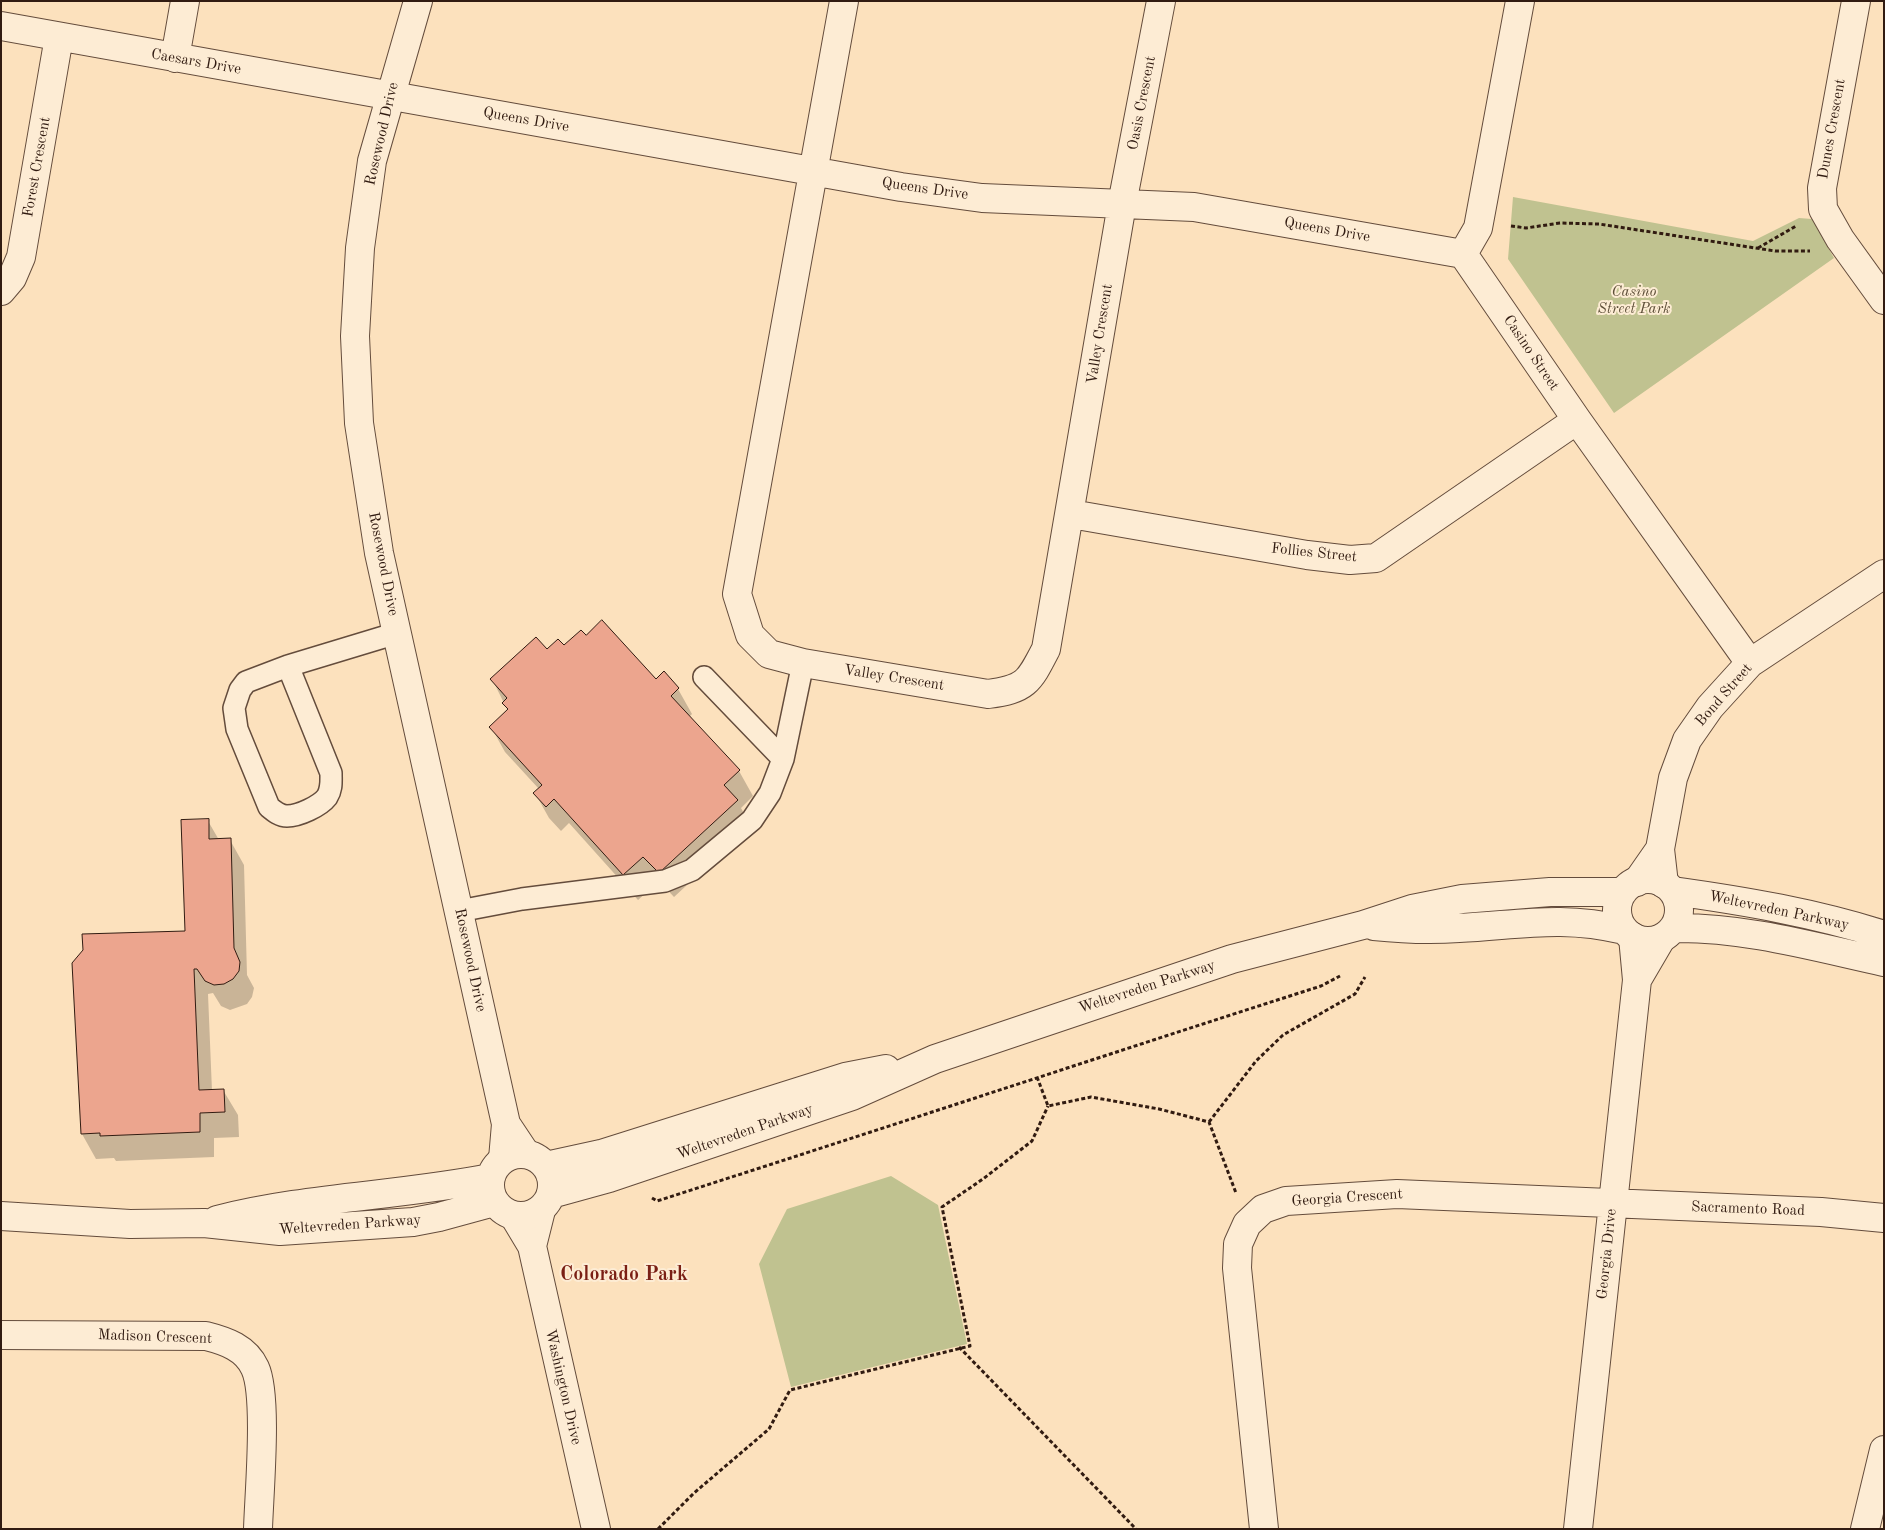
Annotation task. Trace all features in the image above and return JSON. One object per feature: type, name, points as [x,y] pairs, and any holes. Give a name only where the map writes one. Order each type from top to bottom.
[{"type":"street","points":[[175,58],[185,1]]},
{"type":"street","name":"Rosewood Drive","points":[[418,1],[372,161],[360,248],[355,336],[359,423],[379,553],[506,1124],[512,1179],[552,1179],[546,1202]]},
{"type":"street","points":[[813,172],[844,1]]},
{"type":"street","name":"Oasis Crescent","points":[[1122,204],[1161,1]]},
{"type":"street","points":[[1463,254],[1478,228],[1520,1]]},
{"type":"street","name":"Dunes Crescent","points":[[1856,1],[1822,188],[1824,209],[1840,238],[1884,300]]},
{"type":"street","name":"Caesars Drive","points":[[1,26],[390,96]]},
{"type":"street","name":"Forest Crescent","points":[[1,292],[12,278],[21,257],[59,37]]},
{"type":"street","name":"Queens Drive","points":[[390,96],[813,172],[982,198],[1194,206],[1463,254]]},
{"type":"street","name":"Valley Crescent","points":[[813,172],[737,594],[750,635],[769,654],[803,663],[988,694],[1014,691],[1033,675],[1046,649],[1071,514],[1122,204]]},
{"type":"street","name":"Casino Street","points":[[1463,254],[1577,420],[1750,664]]},
{"type":"street","name":"Follies Street","points":[[1071,514],[1307,555],[1350,560],[1376,558],[1577,420]]},
{"type":"street","name":"Bond Street","points":[[1669,887],[1660,849],[1673,778],[1687,740],[1710,707],[1750,664],[1884,574]]},
{"type":"street","name":"Bond Street","points":[[1630,887],[1660,849]]},
{"type":"street","points":[[1651,879],[1669,887],[1678,902],[1679,915],[1667,933],[1647,942],[1628,934],[1618,918],[1618,904],[1630,887],[1651,879]]},
{"type":"street","name":"Weltevreden Parkway","points":[[512,1179],[528,1216],[546,1202],[617,1175],[852,1096],[935,1059],[1232,959],[1363,925],[1412,909],[1462,899],[1630,887]]},
{"type":"street","name":"Weltevreden Parkway","points":[[1669,887],[1830,918],[1884,935]]},
{"type":"street","name":"Weltevreden Parkway","points":[[1363,925],[1414,930],[1550,920],[1576,921],[1628,934]]},
{"type":"street","name":"Weltevreden Parkway","points":[[1667,933],[1702,928],[1745,933],[1884,962]]},
{"type":"street","name":"Georgia Drive","points":[[1637,980],[1667,933]]},
{"type":"street","name":"Georgia Drive","points":[[1578,1529],[1637,980],[1628,934]]},
{"type":"street","name":"Weltevreden Parkway","points":[[1,1216],[130,1224],[204,1223],[280,1231],[413,1222],[439,1217],[512,1179],[601,1154],[845,1077],[935,1059]]},
{"type":"street","name":"Washington Drive","points":[[512,1179],[532,1246],[596,1529]]},
{"type":"street","name":"Georgia Crescent","points":[[1264,1529],[1237,1268],[1238,1244],[1247,1224],[1263,1209],[1286,1202],[1364,1194],[1612,1203]]},
{"type":"street","name":"Washington Drive","points":[[532,1246],[546,1202]]},
{"type":"street","name":"Sacramento Road","points":[[1612,1203],[1821,1212],[1884,1218]]},
{"type":"street","name":"Madison Crescent","points":[[1,1335],[206,1336],[226,1341],[243,1352],[256,1368],[260,1392],[258,1529]]},
{"type":"street","points":[[1865,1529],[1884,1450]]},
{"type":"lane","points":[[288,666],[331,773],[331,787],[327,797],[320,803],[288,816],[277,814],[269,808],[236,729],[234,708],[240,690],[246,682],[288,666],[397,633]]},
{"type":"lane","points":[[459,911],[522,899],[665,881],[692,870],[752,820],[770,793],[783,759],[803,663]]},
{"type":"lane","points":[[704,676],[783,759]]},
{"type":"path","points":[[1757,249],[1824,209]]},
{"type":"path","points":[[1478,228],[1526,228],[1560,223],[1598,224],[1775,251],[1820,251],[1840,238]]},
{"type":"path","points":[[644,1194],[657,1201],[1320,986],[1340,976]]},
{"type":"path","points":[[1210,1122],[1256,1061],[1283,1035],[1355,994],[1365,977]]},
{"type":"path","points":[[658,1529],[694,1493],[769,1429],[790,1390],[959,1347],[970,1346],[942,1207],[983,1180],[1032,1141],[1048,1106],[1037,1077]]},
{"type":"path","points":[[1048,1106],[1091,1097],[1159,1109],[1210,1122]]},
{"type":"path","points":[[1210,1122],[1247,1224]]},
{"type":"path","points":[[959,1347],[1136,1529]]},
{"type":"green space","name":"Casino Street Park","points":[[1513,197],[1753,241],[1799,218],[1812,219],[1834,258],[1614,413],[1508,259]]},
{"type":"green space","points":[[891,1176],[938,1205],[967,1344],[791,1387],[759,1264],[787,1209]]},
{"type":"building","points":[[602,620],[656,679],[664,671],[679,688],[671,696],[740,770],[724,785],[738,800],[659,873],[643,857],[623,875],[554,799],[546,807],[533,793],[542,785],[489,727],[508,709],[502,703],[507,698],[490,679],[536,637],[547,649],[558,639],[564,645],[581,630],[586,635]]},
{"type":"building","points":[[209,819],[209,839],[231,838],[234,948],[240,962],[239,971],[233,979],[224,984],[214,985],[205,981],[197,969],[194,969],[199,1090],[224,1089],[225,1112],[200,1113],[200,1132],[100,1136],[100,1133],[81,1134],[72,963],[83,950],[82,934],[185,931],[181,820]]},
{"type":"district","name":"Colorado Park","points":[[624,1275]]}]
